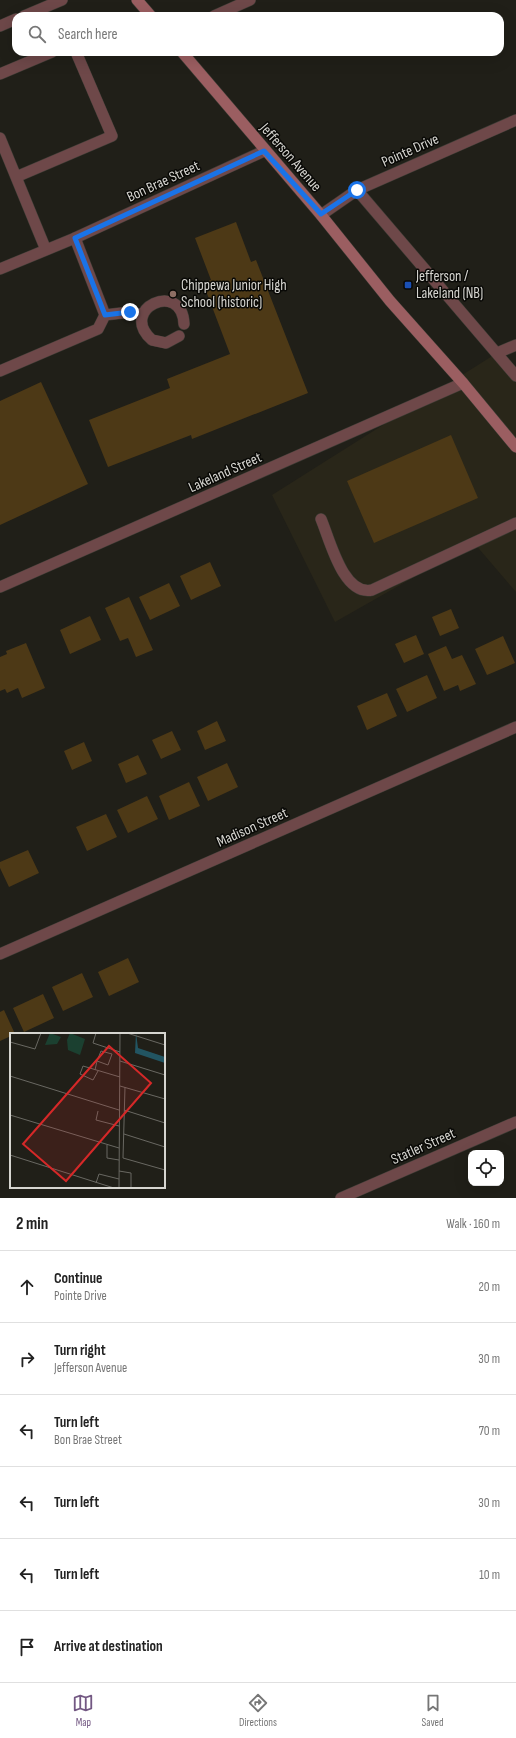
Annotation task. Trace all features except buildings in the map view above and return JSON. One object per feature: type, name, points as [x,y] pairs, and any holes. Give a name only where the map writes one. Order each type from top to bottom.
[{"type":"main road","points":[[137,0],[148,12]]},
{"type":"main road","name":"Jefferson Avenue","points":[[185,56],[264,151],[321,214],[390,301],[463,383],[516,447]]},
{"type":"street","points":[[34,12],[62,0]]},
{"type":"street","points":[[223,12],[250,0]]},
{"type":"street","points":[[0,26],[12,21]]},
{"type":"street","points":[[0,74],[43,56]]},
{"type":"street","points":[[16,177],[112,136],[78,56]]},
{"type":"street","name":"Pointe Drive","points":[[321,214],[357,190],[516,120]]},
{"type":"street","points":[[0,138],[46,250]]},
{"type":"street","name":"Bon Brae Street","points":[[0,269],[75,238],[264,151]]},
{"type":"street","points":[[357,190],[516,376]]},
{"type":"street","points":[[0,371],[98,329],[105,315],[75,238]]},
{"type":"street","points":[[179,336],[166,343],[152,340],[143,329],[143,315],[151,304],[157,301],[171,302],[181,310],[184,324]]},
{"type":"street","points":[[105,315],[130,312],[143,315]]},
{"type":"street","points":[[497,353],[516,345]]},
{"type":"street","name":"Lakeland Street","points":[[0,587],[463,383]]},
{"type":"street","points":[[322,519],[344,574],[357,588],[364,592],[372,590],[516,523]]},
{"type":"street","name":"Madison Street","points":[[0,954],[516,727]]},
{"type":"street","name":"Statler Street","points":[[341,1198],[516,1122]]},
{"type":"shaded area","points":[[497,353],[516,380],[516,592],[474,543],[335,622],[272,495]]},
{"type":"place","name":"Jefferson / Lakeland (NB)","points":[[408,285]]},
{"type":"place","name":"Chippewa Junior High School (historic)","points":[[173,294]]},
{"type":"route","points":[[130,312],[105,315],[75,238],[264,151],[321,214],[357,190]]}]
